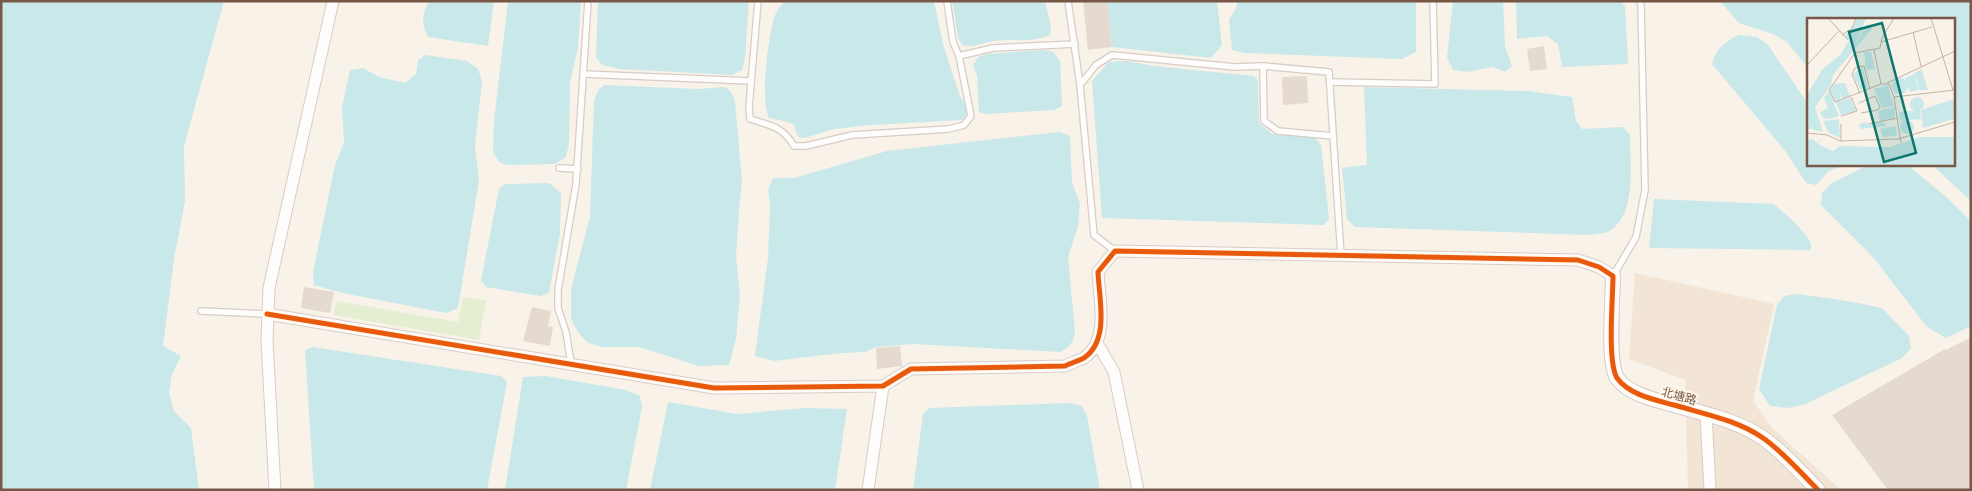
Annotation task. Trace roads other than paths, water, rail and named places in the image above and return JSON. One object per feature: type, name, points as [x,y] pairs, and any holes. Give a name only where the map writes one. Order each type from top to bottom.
[{"type":"street","points":[[275,490],[267,314],[271,279],[333,1]]},
{"type":"street","points":[[267,314],[714,388],[883,386],[911,370],[1065,366],[1084,357],[1097,343],[1100,327],[1098,272],[1115,251],[1578,260],[1599,267],[1613,276]]},
{"type":"street","name":"北塘路","points":[[1613,276],[1612,361],[1617,377],[1629,389],[1650,398],[1706,414],[1750,430],[1764,439],[1818,490]]},
{"type":"street","points":[[1097,343],[1114,372],[1138,490]]},
{"type":"street","points":[[868,490],[883,386]]},
{"type":"street","points":[[1706,414],[1710,490]]},
{"type":"lane","points":[[571,363],[566,332],[558,308],[558,290],[573,213],[578,169],[588,1]]},
{"type":"lane","points":[[758,1],[749,107],[750,119],[781,130],[794,146],[806,146],[852,135],[949,129],[964,125],[971,116],[960,56],[953,42],[947,1]]},
{"type":"lane","points":[[1068,1],[1080,85],[1094,235],[1115,251]]},
{"type":"lane","points":[[1330,82],[1435,84],[1433,1]]},
{"type":"lane","points":[[1613,276],[1636,237],[1645,190],[1640,1]]},
{"type":"lane","points":[[960,56],[993,48],[1074,44]]},
{"type":"lane","points":[[1080,85],[1096,66],[1112,55],[1235,68],[1262,66],[1329,72],[1341,256]]},
{"type":"lane","points":[[1262,66],[1264,121],[1278,131],[1333,136]]},
{"type":"lane","points":[[584,74],[751,81]]},
{"type":"lane","points":[[559,168],[578,169]]},
{"type":"lane","points":[[201,311],[267,314]]},
{"type":"water","points":[[1,1],[224,1],[184,146],[185,201],[174,259],[163,346],[181,356],[172,374],[169,392],[174,411],[191,428],[199,490],[1,490]]},
{"type":"water","points":[[429,1],[494,1],[488,46],[428,37],[423,19]]},
{"type":"water","points":[[508,1],[581,1],[578,48],[570,82],[569,143],[566,157],[555,164],[507,165],[499,162],[493,152],[494,121]]},
{"type":"water","points":[[598,1],[749,1],[745,58],[742,70],[732,75],[620,69],[602,65],[596,57]]},
{"type":"water","points":[[785,1],[934,1],[944,48],[960,96],[966,106],[966,115],[962,120],[871,125],[834,129],[805,138],[799,137],[794,125],[769,118],[766,109],[765,82],[770,35],[776,13]]},
{"type":"water","points":[[952,1],[1045,1],[1051,27],[1050,35],[1035,39],[993,41],[974,46],[962,45],[958,37]]},
{"type":"water","points":[[1107,1],[1217,1],[1222,45],[1211,58],[1112,47]]},
{"type":"water","points":[[1237,1],[1416,1],[1416,52],[1402,59],[1244,53],[1232,50],[1229,20],[1237,6]]},
{"type":"water","points":[[1453,1],[1503,1],[1505,46],[1512,66],[1505,72],[1493,67],[1467,72],[1453,70],[1447,57]]},
{"type":"water","points":[[1516,1],[1620,1],[1625,6],[1628,64],[1562,67],[1558,44],[1547,36],[1517,39]]},
{"type":"water","points":[[1720,1],[1971,1],[1971,201],[1932,165],[1954,165],[1954,18],[1807,18],[1807,67],[1787,42],[1773,34],[1739,23]]},
{"type":"water","points":[[1739,35],[1757,37],[1768,45],[1807,103],[1807,165],[1844,165],[1829,171],[1816,185],[1806,183],[1786,152],[1712,64],[1713,59],[1722,46]]},
{"type":"water","points":[[1045,50],[1053,52],[1060,61],[1062,106],[1054,110],[986,114],[979,112],[977,75],[973,65],[978,57],[987,54]]},
{"type":"water","points":[[425,55],[467,61],[478,69],[482,81],[475,147],[479,180],[458,308],[446,313],[343,293],[314,285],[313,272],[335,165],[344,143],[342,107],[350,70],[363,68],[379,77],[405,83],[416,74],[418,60]]},
{"type":"water","points":[[1126,61],[1154,66],[1253,76],[1258,80],[1259,123],[1272,134],[1314,136],[1321,145],[1329,219],[1324,225],[1102,218],[1092,81],[1109,62]]},
{"type":"water","points":[[605,85],[698,89],[725,87],[731,92],[735,101],[742,182],[736,256],[740,295],[736,339],[729,365],[699,366],[639,347],[601,347],[587,342],[578,332],[571,319],[571,289],[590,217],[594,100],[599,89]]},
{"type":"water","points":[[1364,87],[1528,91],[1572,97],[1576,121],[1582,129],[1623,127],[1630,135],[1630,188],[1624,214],[1618,224],[1609,231],[1589,235],[1355,227],[1347,219],[1342,168],[1367,165]]},
{"type":"water","points":[[1060,132],[1070,136],[1072,182],[1080,204],[1078,227],[1068,257],[1075,332],[1069,347],[1060,352],[913,344],[876,347],[865,352],[774,361],[755,356],[768,258],[770,207],[768,190],[773,178],[794,178],[887,151]]},
{"type":"water","points":[[1868,165],[1907,165],[1944,195],[1971,221],[1971,326],[1946,338],[1927,327],[1873,257],[1821,205],[1822,193],[1832,183]]},
{"type":"water","points":[[549,183],[561,193],[560,233],[549,293],[540,296],[486,287],[481,280],[499,189],[505,184]]},
{"type":"water","points":[[1654,199],[1773,204],[1804,233],[1810,242],[1811,250],[1649,248]]},
{"type":"water","points":[[1798,294],[1882,308],[1909,336],[1911,348],[1902,358],[1803,405],[1788,408],[1770,406],[1759,389],[1777,305],[1784,296]]},
{"type":"water","points":[[312,347],[501,376],[507,382],[487,490],[314,490],[305,350]]},
{"type":"water","points":[[546,376],[626,390],[640,396],[642,407],[626,490],[505,490],[523,377]]},
{"type":"water","points":[[668,402],[737,414],[806,408],[847,409],[835,490],[650,490]]},
{"type":"water","points":[[1069,403],[1082,406],[1087,416],[1100,490],[913,490],[923,414],[929,408]]}]
